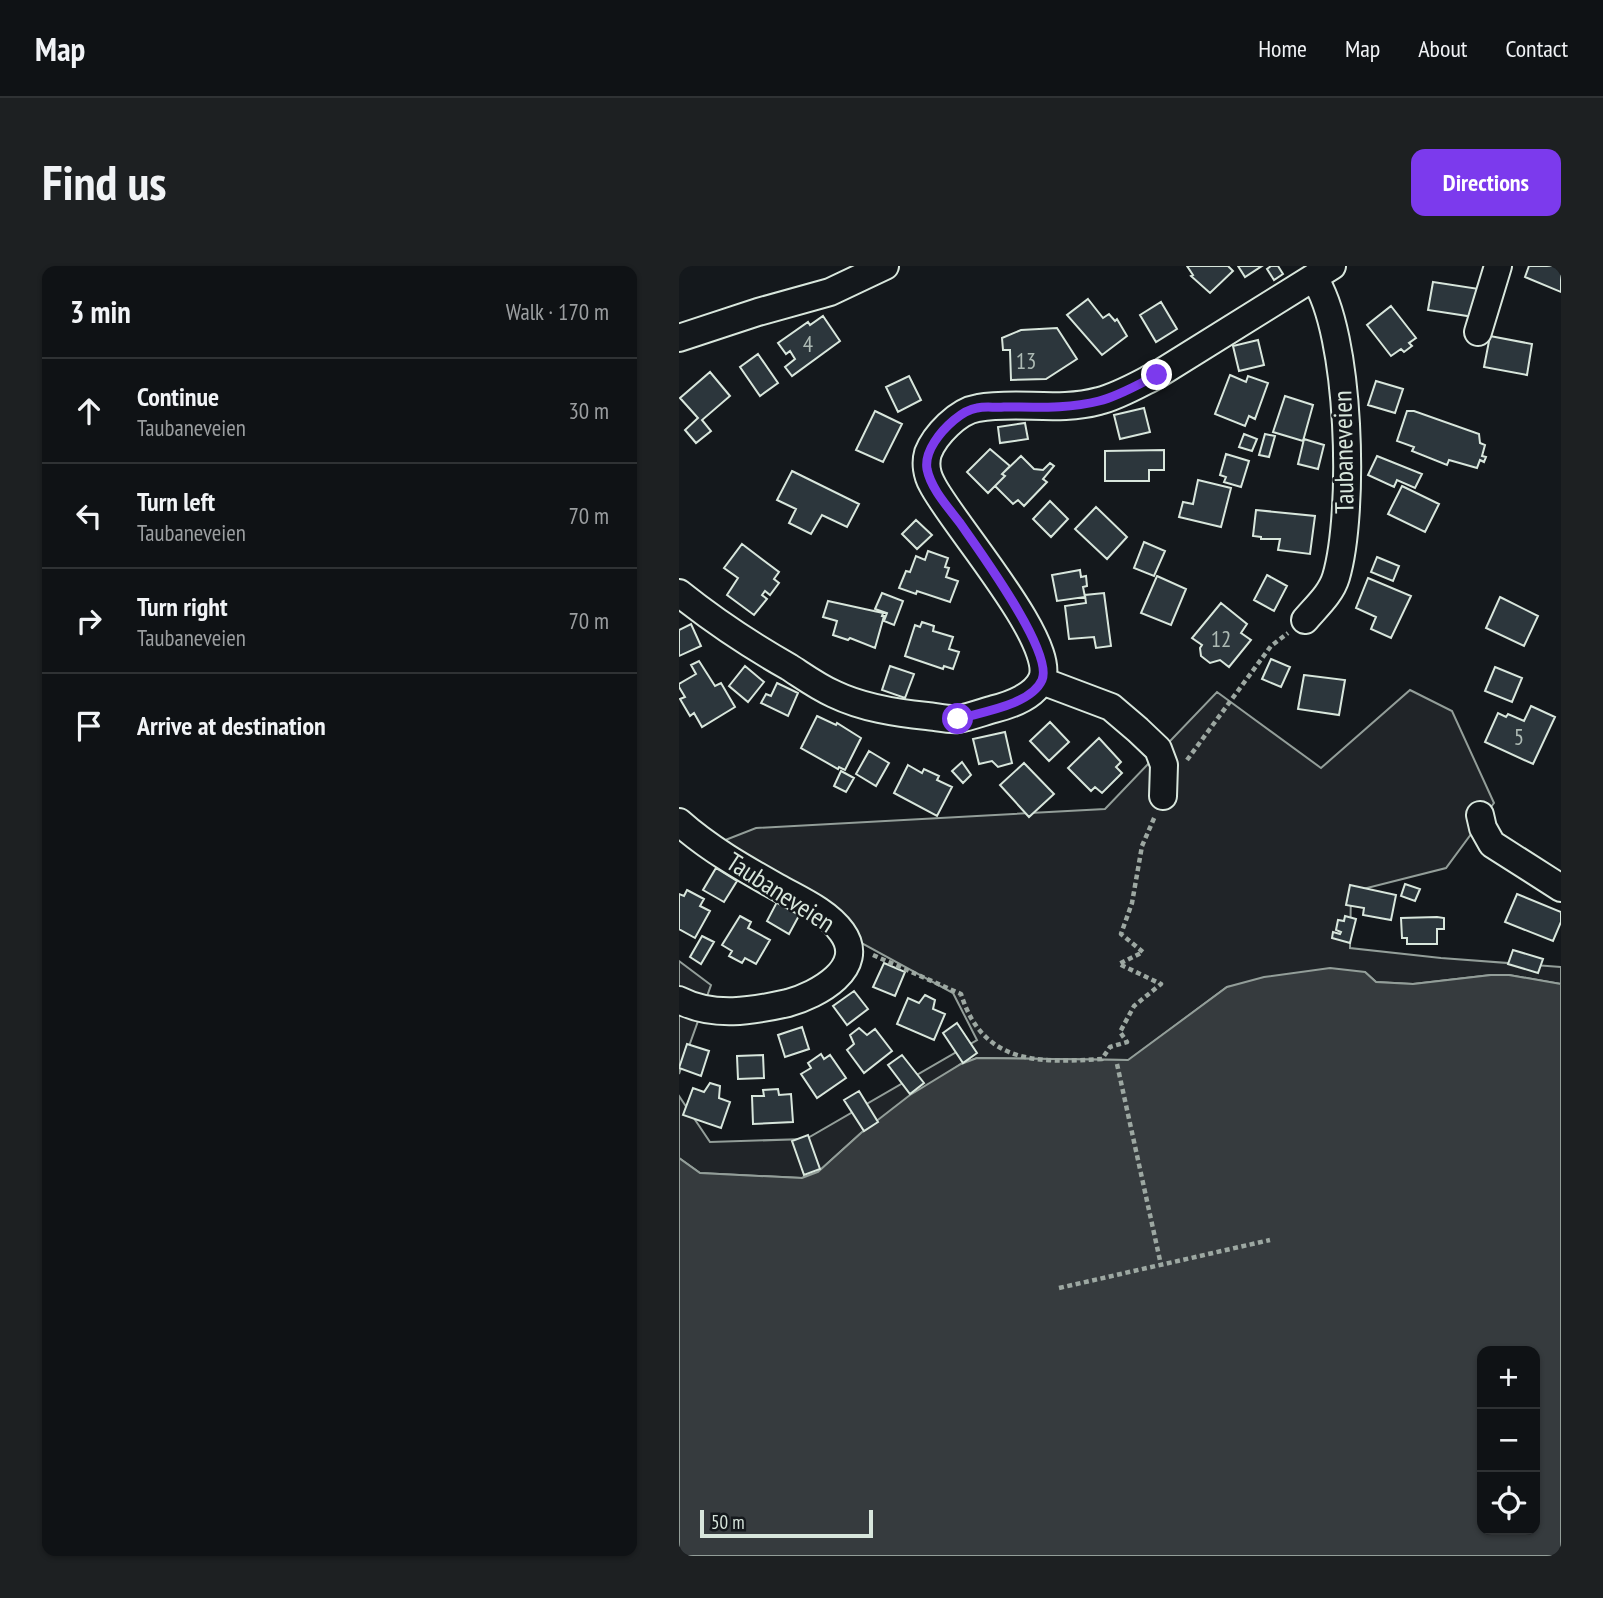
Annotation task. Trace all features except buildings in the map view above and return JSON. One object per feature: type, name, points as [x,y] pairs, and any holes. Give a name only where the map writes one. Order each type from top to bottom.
[{"type":"street","points":[[679,338],[830,292],[885,266]]},
{"type":"street","points":[[1478,332],[1498,266]]},
{"type":"street","name":"Taubaneveien","points":[[1305,620],[1326,596],[1336,579],[1345,528],[1345,391],[1322,289],[1323,272]]},
{"type":"street","name":"Taubaneveien","points":[[1042,681],[1042,657],[1022,618],[987,562],[932,484],[926,467],[929,453],[943,431],[956,418],[976,408],[1066,406],[1100,401],[1157,375],[1323,272]]},
{"type":"street","points":[[679,593],[735,636],[834,694],[866,706],[902,714],[958,719],[1011,704],[1034,690],[1042,681],[1111,707],[1158,749],[1164,765],[1163,796]]},
{"type":"street","points":[[1480,815],[1483,828],[1493,844],[1561,888]]},
{"type":"street","name":"Taubaneveien","points":[[679,822],[696,838],[745,869],[820,911],[843,933],[849,954],[843,973],[821,989],[794,1001],[750,1012],[708,1010],[679,1000]]},
{"type":"path","points":[[846,943],[961,993],[965,1008],[980,1034],[1010,1054],[1056,1062],[1102,1059],[1110,1047],[1127,1042],[1120,1032],[1134,1006],[1161,984],[1119,964],[1143,952],[1121,934],[1132,902],[1142,846],[1163,796],[1271,646],[1305,620]]},
{"type":"path","points":[[1117,1064],[1161,1265]]},
{"type":"path","points":[[1059,1288],[1270,1240]]},
{"type":"shaded area","points":[[1410,690],[1452,711],[1494,803],[1446,868],[1351,892],[1350,948],[1561,967],[1561,984],[1509,975],[1413,984],[1376,982],[1365,972],[1227,987],[1129,1060],[977,1058],[961,1064],[861,1133],[818,1172],[802,1178],[700,1173],[679,1158],[679,1096],[710,1142],[806,1139],[977,1040],[953,993],[843,933],[710,846],[756,828],[1105,809],[1217,692],[1321,768]]},
{"type":"shaded area","points":[[679,961],[711,985],[679,1074]]},
{"type":"shaded area","points":[[1330,968],[1365,972],[1376,982],[1413,984],[1509,975],[1561,984],[1561,1556],[679,1556],[679,1158],[700,1173],[802,1178],[818,1172],[861,1133],[910,1095],[961,1064],[977,1058],[1128,1060],[1227,987],[1264,977]]},
{"type":"route","points":[[958,719],[1011,704],[1034,690],[1042,681],[1044,670],[1042,657],[1022,618],[987,562],[932,484],[926,467],[929,453],[943,431],[956,418],[976,408],[1066,406],[1100,401],[1157,375]]}]
